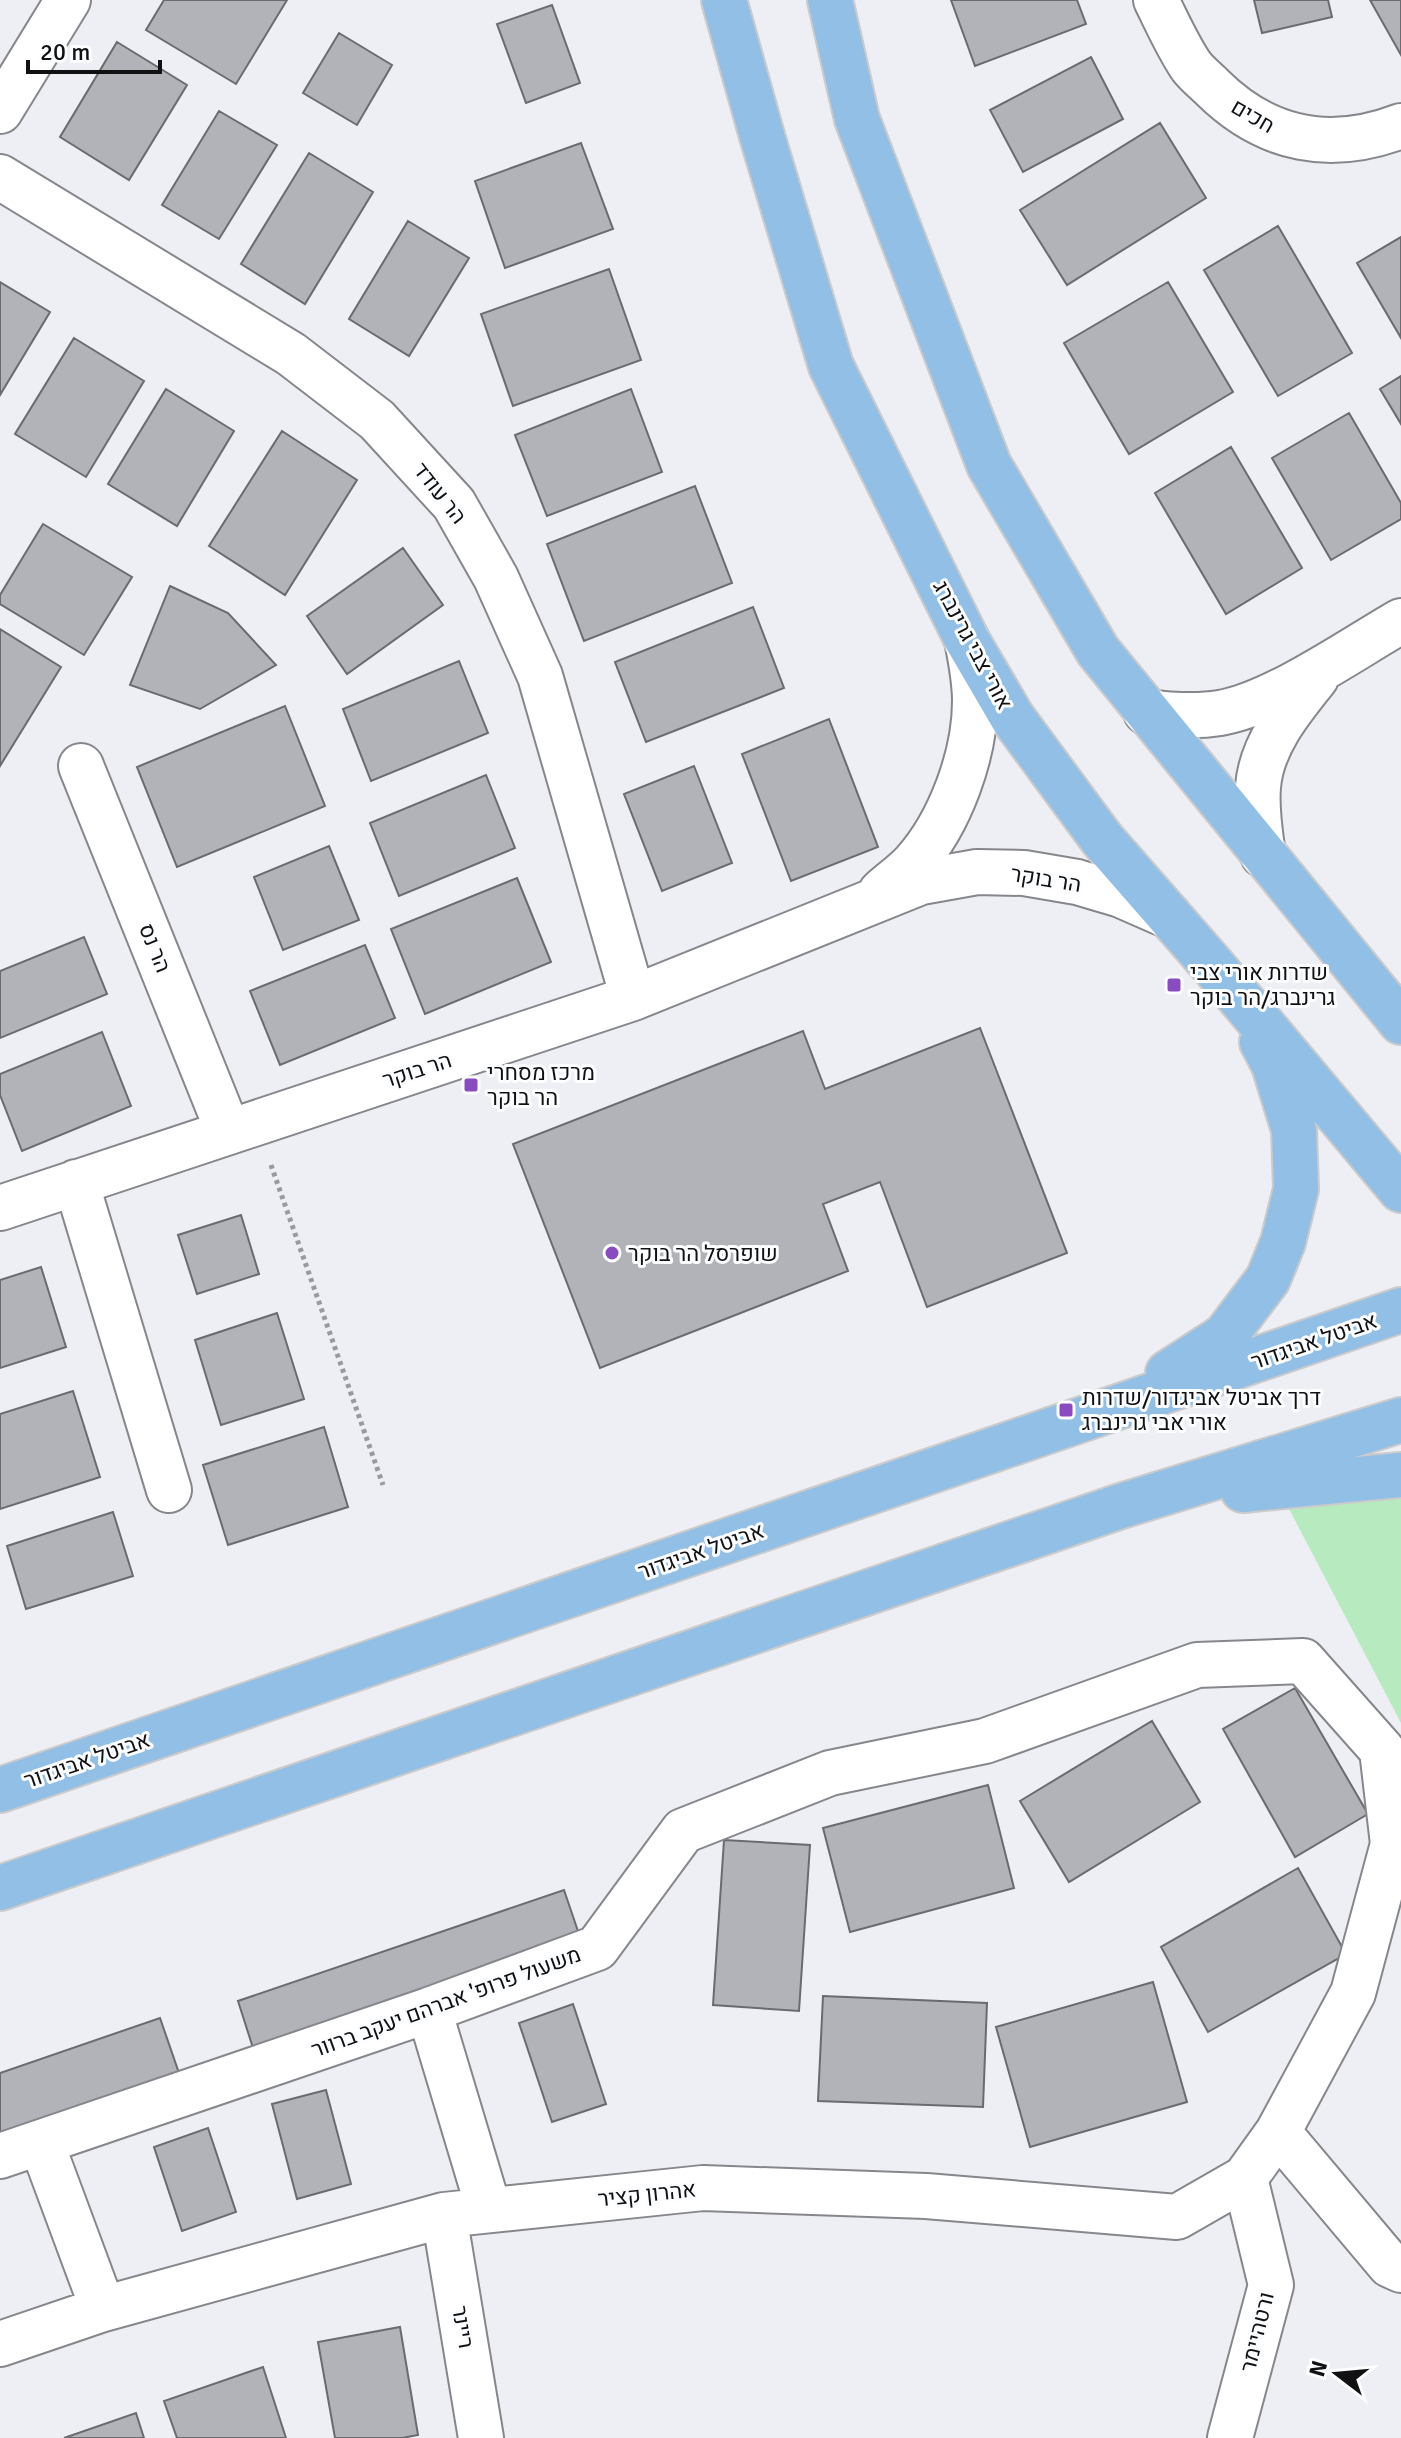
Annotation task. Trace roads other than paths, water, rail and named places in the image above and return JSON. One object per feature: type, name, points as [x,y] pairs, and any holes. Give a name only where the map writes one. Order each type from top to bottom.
[{"type":"main road","name":"אורי צבי גרינברג","points":[[724,0],[831,366],[967,640],[1012,717],[1102,839],[1401,1190]]},
{"type":"main road","points":[[830,0],[857,119],[989,465],[1098,651],[1401,1022]]},
{"type":"main road","points":[[1110,1411],[1225,1336],[1268,1279],[1283,1242],[1296,1189],[1294,1130],[1274,1065],[1213,966]]},
{"type":"main road","name":"אביטל אביגדור","points":[[0,1790],[1401,1310]]},
{"type":"main road","points":[[0,1888],[1121,1506],[1401,1420]]},
{"type":"main road","points":[[1121,1506],[1277,1486],[1401,1475]]},
{"type":"street","points":[[0,111],[68,0]]},
{"type":"street","name":"חכים","points":[[1156,0],[1193,68],[1227,102],[1270,130],[1320,141],[1362,138],[1401,126]]},
{"type":"street","name":"הר עודד","points":[[0,177],[291,354],[377,420],[454,504],[496,578],[540,676],[633,998]]},
{"type":"street","points":[[1146,712],[1184,717],[1223,712],[1265,698],[1401,621]]},
{"type":"street","name":"הר בוקר","points":[[874,899],[914,863],[942,823],[959,786],[975,705],[967,640]]},
{"type":"street","points":[[1263,855],[1258,784],[1266,755],[1286,716],[1316,679],[1345,653]]},
{"type":"street","name":"הר נס","points":[[81,766],[243,1128]]},
{"type":"street","name":"הר בוקר","points":[[0,1208],[633,998],[921,882],[977,872],[1024,873],[1077,882],[1121,895],[1169,916]]},
{"type":"street","points":[[76,1182],[169,1490]]},
{"type":"street","name":"משעול פרופ' אברהם יעקב ברוור","points":[[0,2156],[429,2010],[597,1948],[683,1831],[830,1773],[985,1741],[1197,1665],[1303,1661],[1382,1750],[1393,1844],[1353,1993],[1278,2132]]},
{"type":"street","points":[[429,2010],[489,2210]]},
{"type":"street","points":[[1278,2132],[1395,2268]]},
{"type":"street","name":"אהרון קציר","points":[[0,2344],[103,2309],[444,2215],[489,2210],[703,2188],[926,2196],[1177,2217],[1245,2178],[1278,2132]]},
{"type":"street","points":[[41,2142],[103,2309]]},
{"type":"street","name":"ורטהיימר","points":[[1230,2438],[1271,2285],[1245,2178]]},
{"type":"street","name":"ריינר","points":[[444,2215],[481,2438]]},
{"type":"place","name":"שדרות אורי צבי גרינברג/הר בוקר","points":[[1174,985]]},
{"type":"place","name":"מרכז מסחרי הר בוקר","points":[[471,1085]]},
{"type":"place","name":"שופרסל הר בוקר","points":[[612,1253]]},
{"type":"place","name":"דרך אביטל אביגדור/שדרות אורי אבי גרינברג","points":[[1066,1410]]}]
